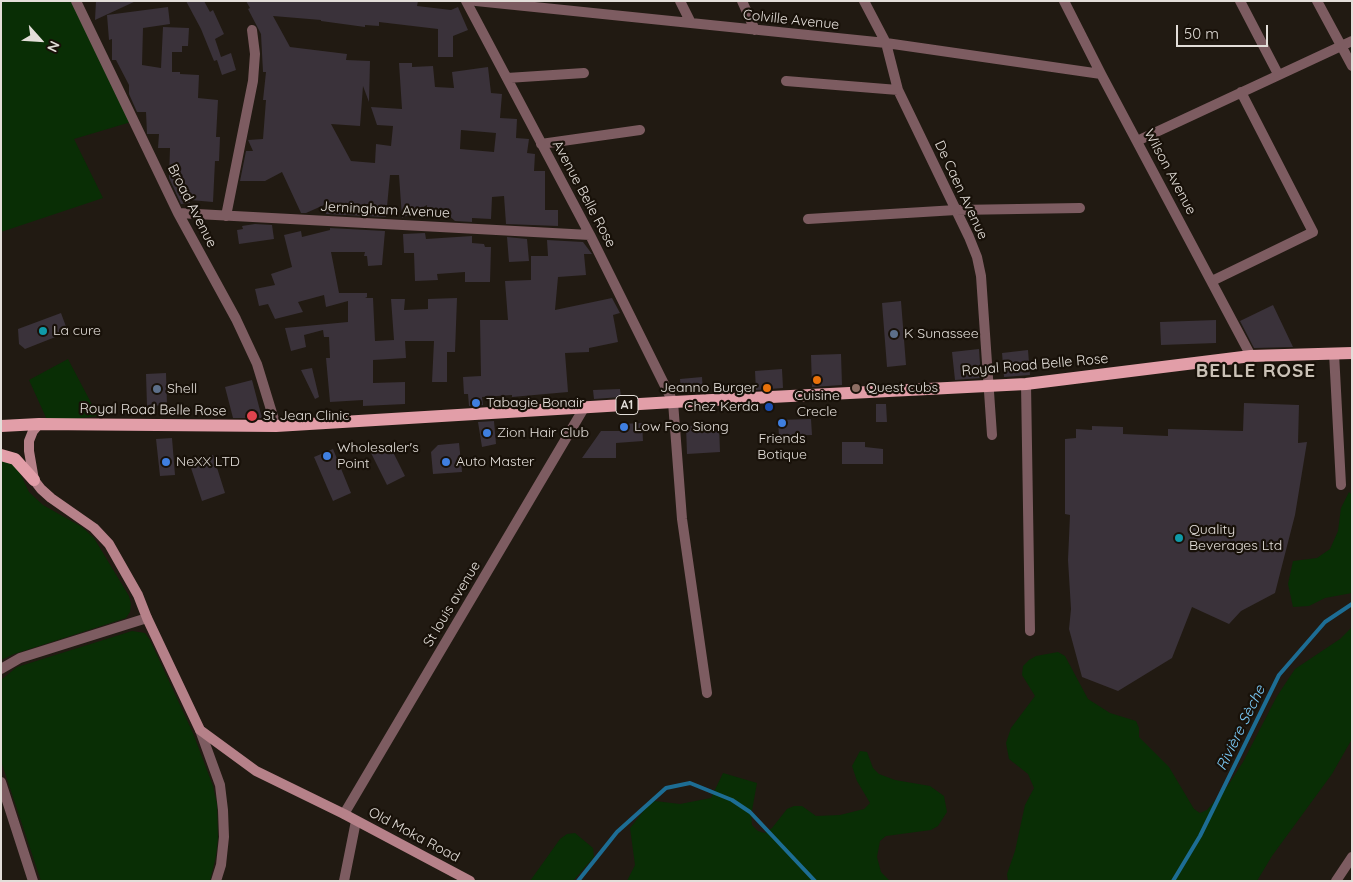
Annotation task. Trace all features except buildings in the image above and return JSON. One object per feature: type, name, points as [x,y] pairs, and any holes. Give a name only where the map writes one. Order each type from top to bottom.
[{"type":"main road","name":"Royal Road Belle Rose","points":[[1,426],[39,424],[276,426],[673,402],[1026,384],[1251,356],[1352,353]]},
{"type":"main road","points":[[1,455],[15,459],[34,480]]},
{"type":"street","name":"Broad Avenue","points":[[76,1],[178,213],[236,319],[257,364],[276,426]]},
{"type":"street","name":"Avenue Belle Rose","points":[[466,1],[590,234],[673,402]]},
{"type":"street","name":"Colville Avenue","points":[[476,1],[886,43],[1101,74]]},
{"type":"street","points":[[680,1],[691,23]]},
{"type":"street","points":[[742,1],[755,30]]},
{"type":"street","name":"De Caen Avenue","points":[[864,1],[886,43],[898,90],[970,237],[977,257],[981,276],[992,435]]},
{"type":"street","name":"Wilson Avenue","points":[[1064,1],[1251,356]]},
{"type":"street","points":[[1240,1],[1278,74]]},
{"type":"street","points":[[1317,1],[1352,66]]},
{"type":"street","points":[[226,216],[253,81],[255,54],[252,30]]},
{"type":"street","points":[[1138,140],[1352,41]]},
{"type":"street","points":[[507,78],[584,73]]},
{"type":"street","points":[[786,81],[898,90]]},
{"type":"street","points":[[1212,281],[1313,232],[1241,92]]},
{"type":"street","points":[[542,144],[640,130]]},
{"type":"street","points":[[808,218],[956,210],[1080,208]]},
{"type":"street","name":"Jerningham Avenue","points":[[178,213],[590,234]]},
{"type":"street","points":[[1334,353],[1341,485]]},
{"type":"street","points":[[1026,384],[1030,631]]},
{"type":"street","points":[[673,402],[682,519],[707,693]]},
{"type":"street","name":"St louis avenue","points":[[344,814],[584,408]]},
{"type":"street","points":[[39,424],[29,440],[34,480],[51,498],[94,528],[109,544],[138,595],[200,730],[220,785],[223,810],[224,837],[221,866],[216,881]]},
{"type":"street","points":[[1,670],[20,658],[147,618]]},
{"type":"street","name":"Old Moka Road","points":[[200,730],[256,772],[356,820],[467,880]]},
{"type":"street","points":[[1,782],[33,881]]},
{"type":"street","points":[[344,881],[356,820]]},
{"type":"street","points":[[1336,881],[1352,857]]},
{"type":"green space","points":[[1,1],[71,1],[131,122],[74,139],[103,198],[1,232]]},
{"type":"green space","points":[[68,359],[98,416],[48,422],[29,380]]},
{"type":"green space","points":[[1,460],[9,462],[18,469],[29,492],[43,505],[82,527],[94,538],[129,596],[130,612],[126,618],[14,654],[1,660]]},
{"type":"green space","points":[[1349,492],[1352,495],[1352,593],[1325,598],[1309,606],[1293,607],[1288,584],[1293,561],[1317,558],[1330,549],[1338,531],[1341,508]]},
{"type":"green space","points":[[1352,627],[1352,739],[1332,774],[1272,856],[1257,881],[1008,881],[1007,874],[1015,851],[1025,805],[1034,788],[1028,774],[1009,759],[1006,743],[1011,728],[1035,696],[1022,675],[1023,666],[1029,660],[1036,656],[1058,652],[1065,656],[1088,699],[1110,713],[1136,721],[1139,728],[1139,737],[1169,767],[1194,809],[1200,813],[1207,810],[1229,784],[1243,762],[1277,696],[1295,669],[1340,639]]},
{"type":"green space","points":[[132,631],[145,633],[150,640],[193,733],[213,786],[217,804],[218,838],[210,881],[41,881],[1,761],[1,680],[17,667]]},
{"type":"green space","points":[[860,751],[867,752],[873,768],[879,774],[895,780],[930,786],[944,796],[947,812],[938,826],[931,830],[886,836],[880,841],[877,857],[881,872],[890,881],[627,881],[635,865],[630,828],[649,804],[655,801],[680,804],[711,798],[723,773],[757,783],[751,816],[752,825],[758,831],[765,833],[772,828],[787,809],[794,806],[802,806],[816,816],[840,815],[864,809],[870,803],[857,781],[852,766]]},
{"type":"green space","points":[[575,833],[593,848],[594,857],[573,881],[530,881],[560,839],[567,834]]},
{"type":"waterway","name":"Rivière Sèche","points":[[1173,881],[1200,836],[1279,675],[1325,622],[1352,604]]},
{"type":"waterway","name":"Rivière Sèche","points":[[578,881],[617,832],[666,788],[690,783],[732,800],[750,812],[815,881]]},
{"type":"place","name":"La cure","points":[[43,331]]},
{"type":"place","name":"K Sunassee","points":[[894,334]]},
{"type":"place","name":"Cuisine Crecle","points":[[817,380]]},
{"type":"place","name":"Jeanno Burger","points":[[767,388]]},
{"type":"place","name":"Quest cubs","points":[[856,388]]},
{"type":"place","name":"Shell","points":[[157,389]]},
{"type":"place","name":"Tabagie Bonair","points":[[476,403]]},
{"type":"place","name":"Chez Kerda","points":[[769,407]]},
{"type":"place","name":"St Jean Clinic","points":[[252,416]]},
{"type":"place","name":"Friends Botique","points":[[782,423]]},
{"type":"place","name":"Low Foo Siong","points":[[624,427]]},
{"type":"place","name":"Zion Hair Club","points":[[487,433]]},
{"type":"place","name":"Wholesaler's Point","points":[[327,456]]},
{"type":"place","name":"NeXX LTD","points":[[166,462]]},
{"type":"place","name":"Auto Master","points":[[446,462]]},
{"type":"place","name":"Quality Beverages Ltd","points":[[1179,538]]},
{"type":"district","name":"BELLE ROSE","points":[[1256,371]]}]
